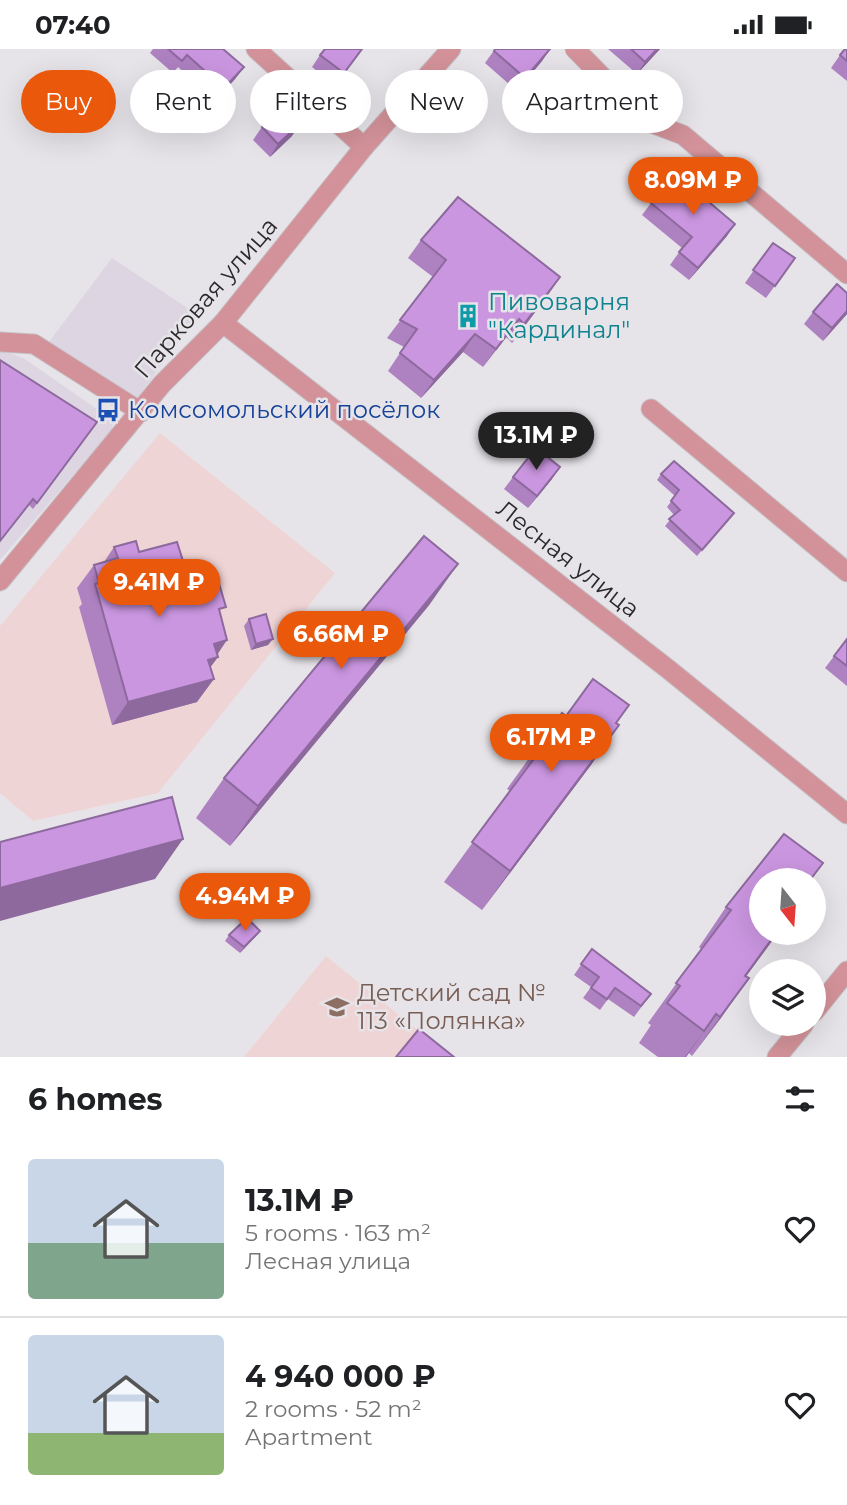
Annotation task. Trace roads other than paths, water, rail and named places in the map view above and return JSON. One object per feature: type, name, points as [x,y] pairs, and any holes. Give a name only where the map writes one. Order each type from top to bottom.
[{"type":"street","points":[[256,49],[364,147]]},
{"type":"street","name":"Парковая улица","points":[[0,581],[162,384],[223,323],[364,147],[451,49]]},
{"type":"street","points":[[575,49],[646,121],[682,135],[847,274]]},
{"type":"street","name":"Лесная улица","points":[[223,323],[668,669],[847,814]]},
{"type":"street","points":[[0,342],[34,344],[141,412]]},
{"type":"street","points":[[651,409],[847,572]]},
{"type":"street","points":[[826,997],[847,971]]},
{"type":"street","points":[[777,1057],[794,1036]]},
{"type":"place","name":"Пивоварня \"Кардинал\"","points":[[468,316]]},
{"type":"place","name":"Комсомольский посёлок","points":[[108,410]]},
{"type":"place","name":"Детский сад № 113 «Полянка»","points":[[337,1007]]}]
